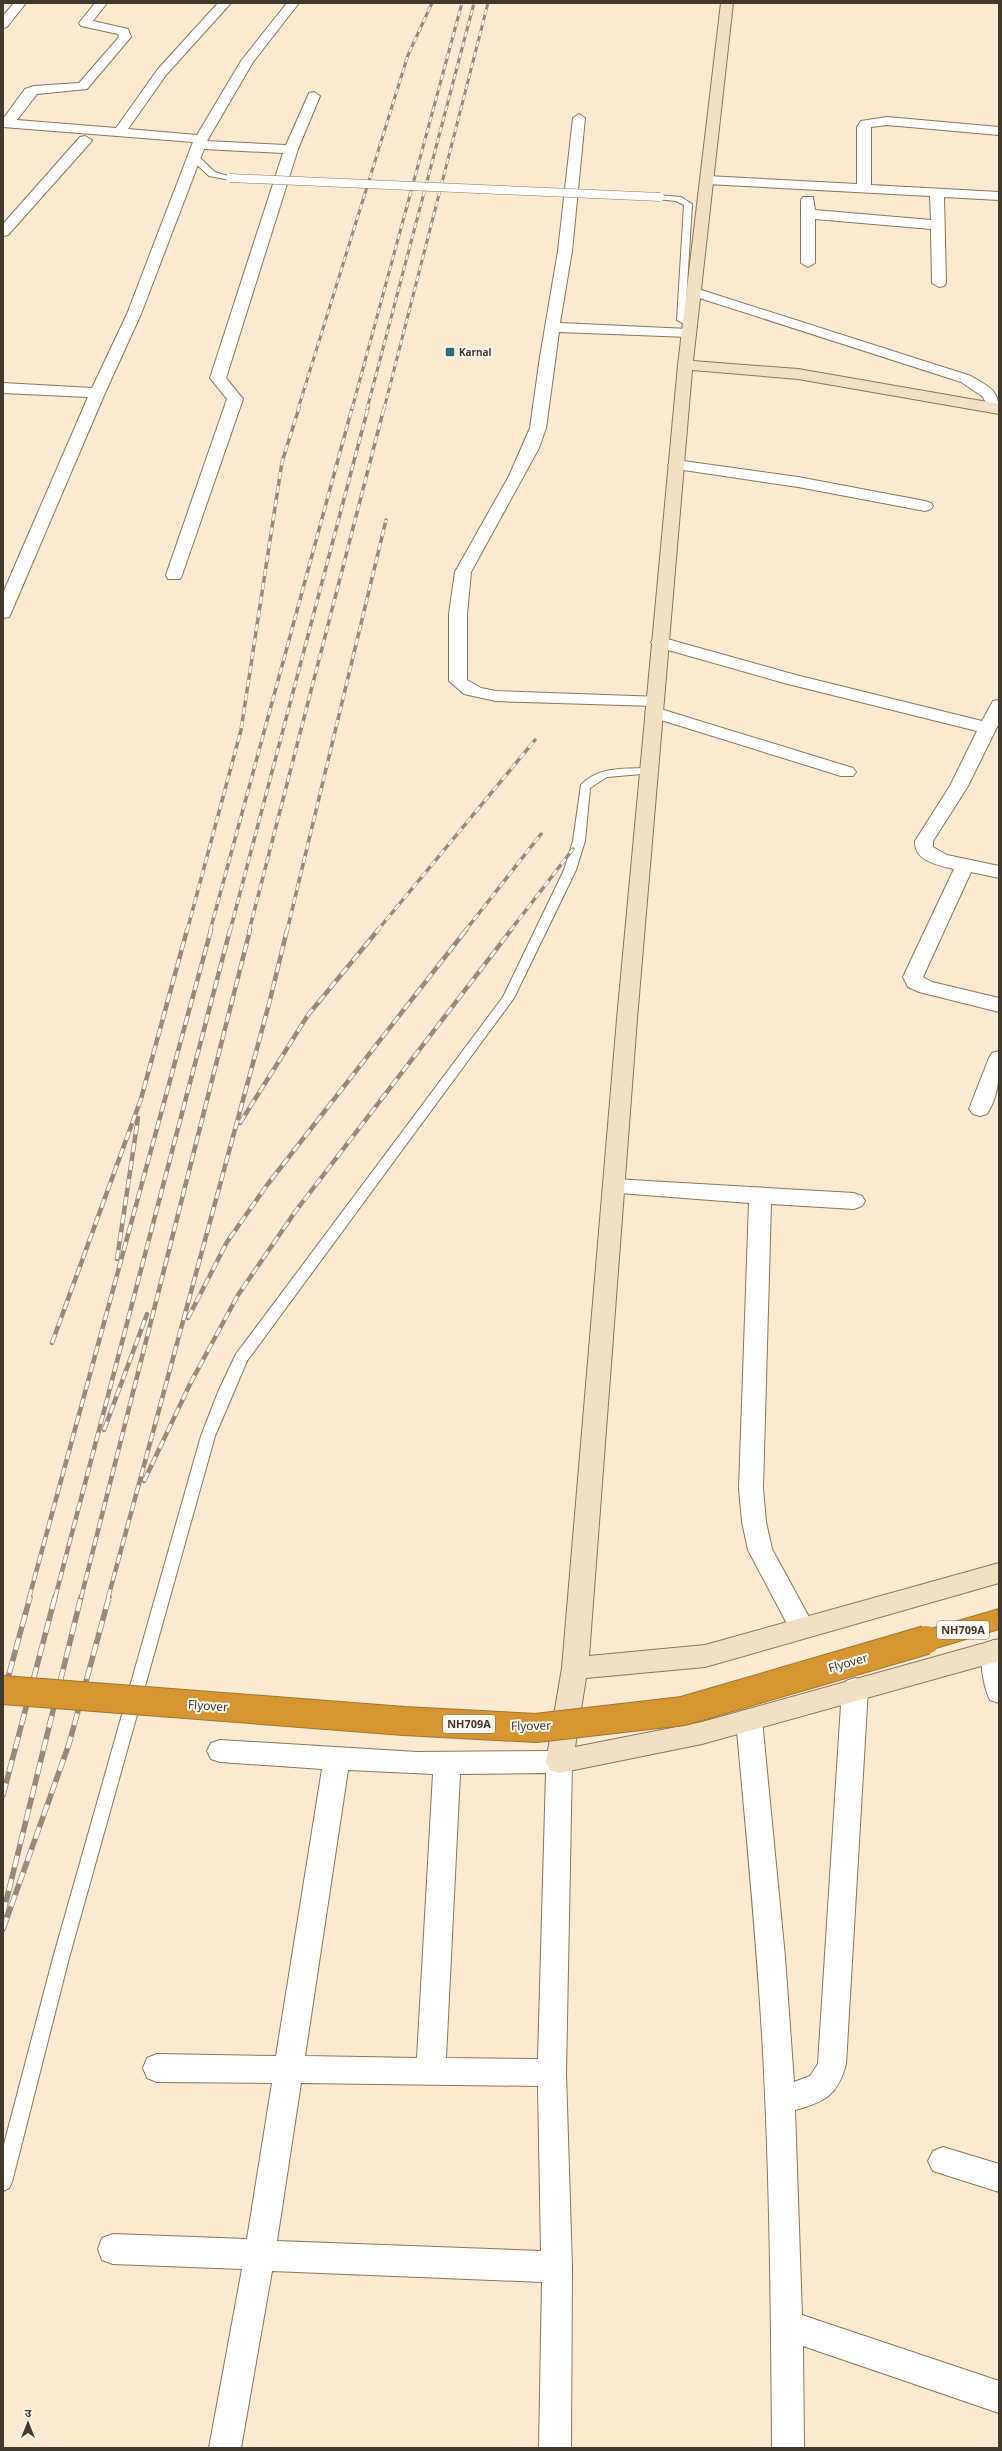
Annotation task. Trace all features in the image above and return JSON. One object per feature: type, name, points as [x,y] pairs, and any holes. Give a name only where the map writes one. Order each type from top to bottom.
[{"type":"highway","name":"Flyover","points":[[3,1690],[404,1721],[536,1728],[683,1711],[999,1619]]},
{"type":"street","points":[[3,24],[20,3]]},
{"type":"street","points":[[4,129],[30,92],[34,90],[83,86],[125,37],[124,32],[85,23],[101,3]]},
{"type":"street","points":[[119,133],[162,72],[225,3]]},
{"type":"street","points":[[3,613],[97,393],[134,314],[198,147],[244,66],[270,30],[293,3]]},
{"type":"street","points":[[555,2448],[557,2267],[552,2073],[559,1762],[575,1668],[649,771],[685,365],[695,292],[727,3]]},
{"type":"street","points":[[174,575],[235,398],[218,378],[291,148],[314,96]]},
{"type":"street","points":[[579,118],[565,251],[552,327],[538,428],[531,448],[463,572],[458,614],[458,681],[463,687],[474,693],[496,696],[655,707],[847,772]]},
{"type":"street","points":[[864,189],[864,127],[866,124],[887,121],[999,131]]},
{"type":"street","points":[[4,129],[119,133],[198,147]]},
{"type":"street","points":[[4,129],[85,140],[198,147],[291,148]]},
{"type":"street","points":[[3,232],[85,140]]},
{"type":"street","points":[[707,180],[999,196]]},
{"type":"street","points":[[808,185],[808,263]]},
{"type":"street","points":[[937,193],[939,283]]},
{"type":"street","points":[[809,214],[938,224]]},
{"type":"street","points":[[695,292],[966,379],[988,393],[998,409]]},
{"type":"street","points":[[552,327],[690,329]]},
{"type":"street","points":[[685,365],[806,376],[998,409]]},
{"type":"street","points":[[3,388],[97,393]]},
{"type":"street","points":[[676,465],[798,482],[925,506]]},
{"type":"street","points":[[660,642],[790,679],[995,715],[959,786],[924,841],[924,850],[930,856],[941,860],[999,872]]},
{"type":"street","points":[[965,865],[913,977],[915,982],[926,987],[999,1005]]},
{"type":"street","points":[[980,1109],[999,1058]]},
{"type":"street","points":[[614,1188],[760,1194],[854,1201]]},
{"type":"street","points":[[760,1194],[752,1502],[760,1550],[802,1628]]},
{"type":"street","points":[[575,1668],[705,1656],[999,1573]]},
{"type":"street","points":[[220,1750],[337,1759],[447,1763],[559,1762],[702,1733],[855,1689],[996,1651],[999,1692]]},
{"type":"street","points":[[780,2100],[816,2089],[830,2076],[855,1689]]},
{"type":"street","points":[[749,1720],[772,1966],[780,2100],[787,2325],[788,2448]]},
{"type":"street","points":[[225,2448],[260,2254],[337,1759]]},
{"type":"street","points":[[431,2072],[447,1763]]},
{"type":"street","points":[[157,2068],[552,2073]]},
{"type":"street","points":[[943,2161],[999,2178]]},
{"type":"street","points":[[113,2249],[557,2267]]},
{"type":"street","points":[[787,2325],[999,2397]]},
{"type":"lane","points":[[198,147],[212,174],[230,178],[678,199],[688,204],[681,320],[690,329]]},
{"type":"lane","points":[[3,2182],[61,1958],[208,1436],[225,1392],[241,1358],[508,998],[570,870],[579,841],[585,787],[589,782],[603,776],[649,771]]},
{"type":"railway","points":[[298,409],[408,55],[432,3]]},
{"type":"railway","points":[[352,409],[462,3]]},
{"type":"railway","points":[[367,409],[474,3]]},
{"type":"railway","points":[[384,409],[488,3]]},
{"type":"railway","points":[[187,931],[241,730],[282,462],[299,408]]},
{"type":"railway","points":[[210,931],[352,408]]},
{"type":"railway","points":[[230,931],[368,408]]},
{"type":"railway","points":[[249,931],[384,408]]},
{"type":"railway","points":[[287,931],[386,520]]},
{"type":"railway","points":[[377,931],[535,740]]},
{"type":"railway","points":[[465,931],[541,834]]},
{"type":"railway","points":[[510,931],[573,849]]},
{"type":"railway","points":[[52,1343],[141,1099],[187,930]]},
{"type":"railway","points":[[29,1598],[211,930]]},
{"type":"railway","points":[[55,1598],[230,930]]},
{"type":"railway","points":[[81,1598],[250,930]]},
{"type":"railway","points":[[108,1598],[269,1004],[287,930]]},
{"type":"railway","points":[[240,1123],[308,1015],[378,930]]},
{"type":"railway","points":[[188,1318],[227,1242],[267,1185],[466,930]]},
{"type":"railway","points":[[144,1481],[191,1382],[238,1295],[295,1212],[511,930]]},
{"type":"railway","points":[[117,1259],[138,1118]]},
{"type":"railway","points":[[104,1430],[147,1314]]},
{"type":"railway","points":[[3,1696],[30,1597]]},
{"type":"railway","points":[[3,1795],[55,1597]]},
{"type":"railway","points":[[3,1914],[81,1597]]},
{"type":"railway","points":[[3,1929],[69,1744],[109,1597]]},
{"type":"place","name":"Karnal","points":[[450,352]]}]
